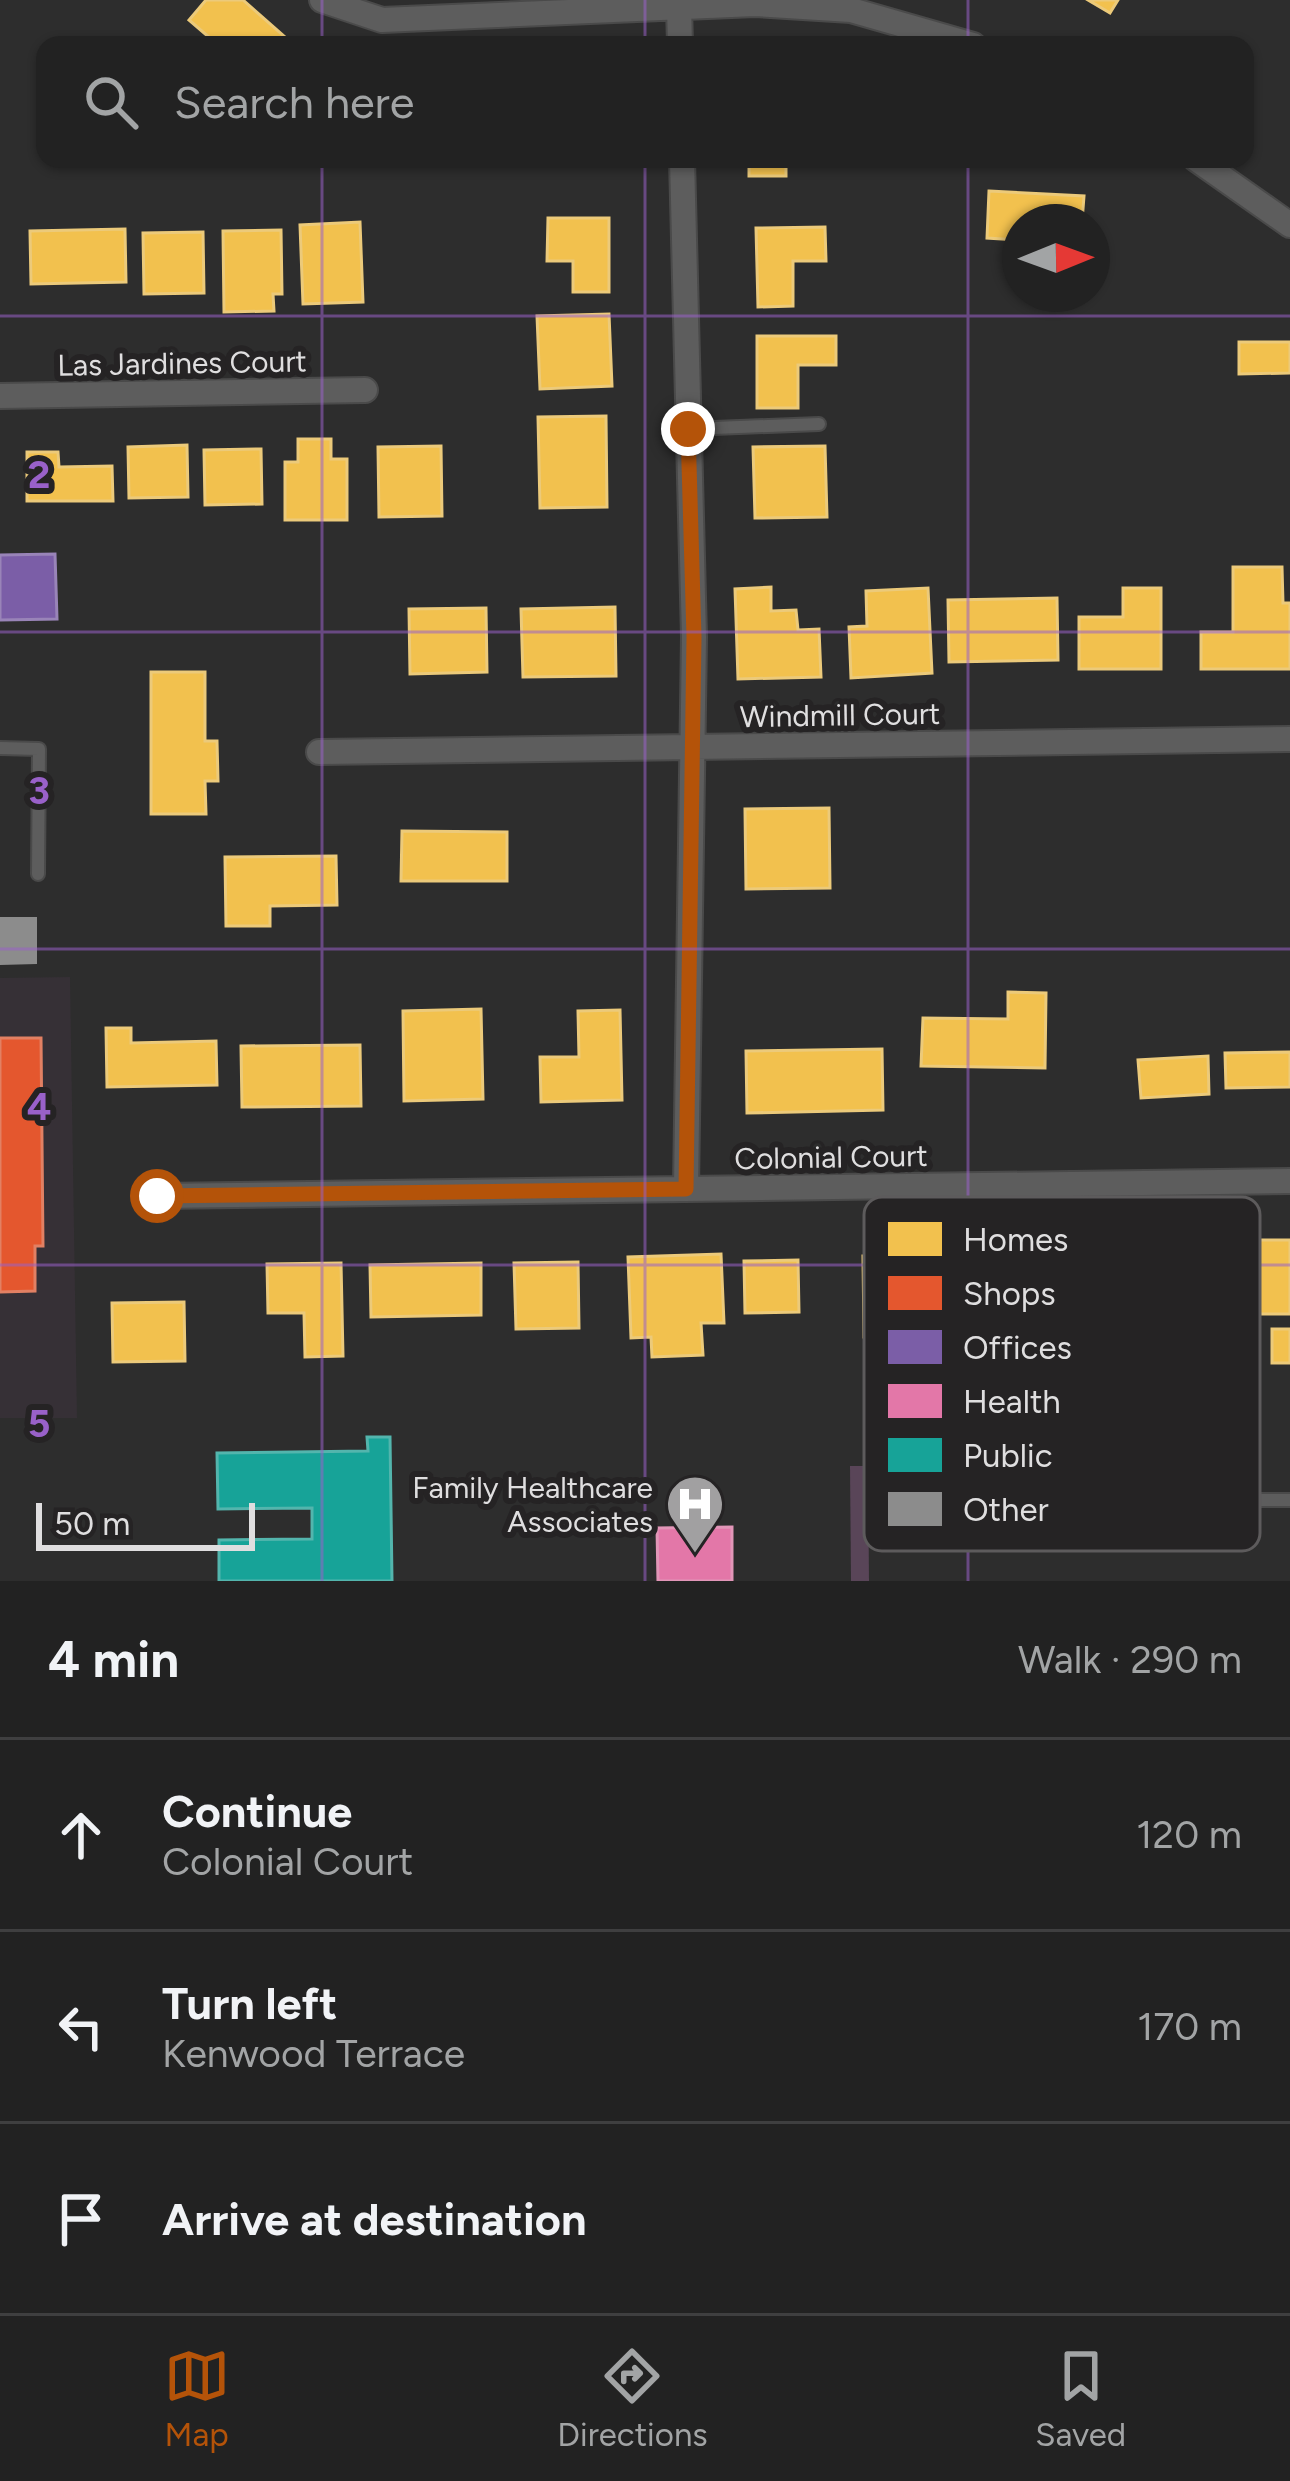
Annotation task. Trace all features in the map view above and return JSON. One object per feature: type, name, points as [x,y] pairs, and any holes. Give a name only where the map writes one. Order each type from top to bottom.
[{"type":"street","points":[[322,0],[382,20],[755,4],[851,10],[942,36]]},
{"type":"street","points":[[679,6],[680,36]]},
{"type":"street","points":[[682,168],[694,637],[686,1189]]},
{"type":"street","points":[[1209,168],[1290,225]]},
{"type":"street","name":"Las Jardines Court","points":[[0,396],[365,390]]},
{"type":"street","name":"Windmill Court","points":[[319,752],[1290,739]]},
{"type":"street","name":"Colonial Court","points":[[157,1196],[1290,1181]]},
{"type":"lane","points":[[688,429],[819,424]]},
{"type":"lane","points":[[0,748],[39,749],[38,874]]},
{"type":"shaded area","points":[[70,977],[77,1418],[0,1418],[0,978]]},
{"type":"shaded area","points":[[850,1466],[864,1466],[864,1551],[869,1551],[869,1581],[851,1581]]},
{"type":"building: Homes","points":[[206,0],[243,0],[284,36],[208,36],[189,20]]},
{"type":"building: Homes","points":[[1088,0],[1118,0],[1110,13]]},
{"type":"building: Homes","points":[[749,168],[786,168],[786,176],[749,176]]},
{"type":"building: Homes","points":[[989,191],[1084,196],[1083,204],[1002,204],[1002,239],[987,238]]},
{"type":"building: Homes","points":[[548,218],[609,218],[609,292],[573,292],[573,261],[547,261]]},
{"type":"building: Homes","points":[[360,222],[363,302],[303,304],[300,225]]},
{"type":"building: Homes","points":[[825,227],[826,261],[793,261],[793,306],[758,307],[756,228]]},
{"type":"building: Homes","points":[[125,229],[126,282],[31,284],[30,231]]},
{"type":"building: Homes","points":[[281,230],[282,294],[273,294],[274,311],[224,312],[223,231]]},
{"type":"building: Homes","points":[[203,232],[204,293],[144,294],[143,233]]},
{"type":"building: Homes","points":[[609,314],[612,386],[540,389],[537,316]]},
{"type":"building: Homes","points":[[757,336],[836,336],[836,365],[798,365],[798,408],[757,408]]},
{"type":"building: Homes","points":[[1239,342],[1290,342],[1290,373],[1239,374]]},
{"type":"building: Homes","points":[[606,416],[607,507],[540,508],[538,417]]},
{"type":"building: Homes","points":[[298,439],[331,439],[331,459],[347,459],[347,520],[285,520],[285,462],[298,462]]},
{"type":"building: Homes","points":[[187,445],[188,497],[129,498],[128,447]]},
{"type":"building: Homes","points":[[441,446],[442,516],[379,517],[378,447]]},
{"type":"building: Homes","points":[[825,446],[827,517],[755,518],[753,447]]},
{"type":"building: Homes","points":[[261,449],[262,504],[205,505],[204,450]]},
{"type":"building: Homes","points":[[27,452],[58,452],[59,467],[112,466],[113,501],[27,501]]},
{"type":"building: Homes","points":[[1233,567],[1282,567],[1283,603],[1290,603],[1290,669],[1201,669],[1201,632],[1233,632]]},
{"type":"building: Homes","points":[[771,587],[771,611],[796,610],[798,630],[819,629],[821,677],[738,679],[735,589]]},
{"type":"building: Homes","points":[[928,588],[932,673],[851,678],[849,627],[867,626],[866,591]]},
{"type":"building: Homes","points":[[1123,588],[1161,588],[1161,669],[1079,669],[1079,617],[1123,617]]},
{"type":"building: Homes","points":[[1057,598],[1058,660],[949,662],[948,600]]},
{"type":"building: Homes","points":[[615,607],[616,676],[523,677],[521,609]]},
{"type":"building: Homes","points":[[486,608],[487,672],[410,674],[409,609]]},
{"type":"building: Homes","points":[[151,672],[205,672],[205,741],[217,741],[218,781],[205,781],[206,814],[151,814]]},
{"type":"building: Homes","points":[[829,808],[830,888],[746,889],[745,809]]},
{"type":"building: Homes","points":[[402,831],[507,832],[507,881],[401,881]]},
{"type":"building: Homes","points":[[336,856],[337,905],[270,906],[270,926],[226,926],[225,857]]},
{"type":"building: Homes","points":[[1008,992],[1046,993],[1045,1068],[921,1066],[923,1018],[1008,1019]]},
{"type":"building: Homes","points":[[481,1009],[483,1099],[404,1101],[403,1011]]},
{"type":"building: Homes","points":[[620,1010],[622,1100],[541,1102],[540,1057],[579,1057],[578,1011]]},
{"type":"building: Homes","points":[[106,1028],[131,1028],[131,1043],[216,1041],[217,1085],[107,1087]]},
{"type":"building: Homes","points":[[360,1045],[361,1106],[242,1107],[241,1046]]},
{"type":"building: Homes","points":[[882,1049],[883,1110],[747,1113],[746,1051]]},
{"type":"building: Homes","points":[[1290,1052],[1290,1087],[1226,1088],[1225,1053]]},
{"type":"building: Homes","points":[[1208,1056],[1209,1094],[1141,1098],[1138,1060]]},
{"type":"building: Homes","points":[[1260,1240],[1290,1240],[1290,1314],[1260,1314]]},
{"type":"building: Homes","points":[[721,1254],[724,1323],[701,1323],[703,1355],[652,1357],[651,1337],[631,1338],[628,1257]]},
{"type":"building: Homes","points":[[798,1260],[799,1312],[745,1313],[744,1261]]},
{"type":"building: Homes","points":[[578,1262],[579,1328],[516,1329],[514,1263]]},
{"type":"building: Homes","points":[[341,1263],[343,1356],[305,1357],[304,1313],[268,1313],[267,1264]]},
{"type":"building: Homes","points":[[481,1263],[481,1315],[371,1317],[370,1265]]},
{"type":"building: Homes","points":[[184,1302],[185,1361],[113,1362],[112,1303]]},
{"type":"building: Homes","points":[[1272,1329],[1290,1329],[1290,1363],[1272,1363]]},
{"type":"building: Shops","points":[[0,1038],[41,1038],[43,1246],[35,1246],[35,1291],[0,1292]]},
{"type":"building: Offices","points":[[55,554],[57,619],[0,620],[0,555]]},
{"type":"building: Health","name":"Family Healthcare Associates","points":[[732,1527],[732,1581],[658,1581],[657,1528]]},
{"type":"building: Public","points":[[367,1437],[390,1437],[392,1581],[219,1581],[219,1540],[312,1539],[312,1508],[218,1509],[217,1453],[368,1451]]},
{"type":"building: Other","points":[[0,917],[37,917],[37,964],[0,965]]},
{"type":"place","name":"Family Healthcare Associates","points":[[695,1555]]},
{"type":"route","points":[[157,1196],[686,1189],[694,637],[688,429]]}]
